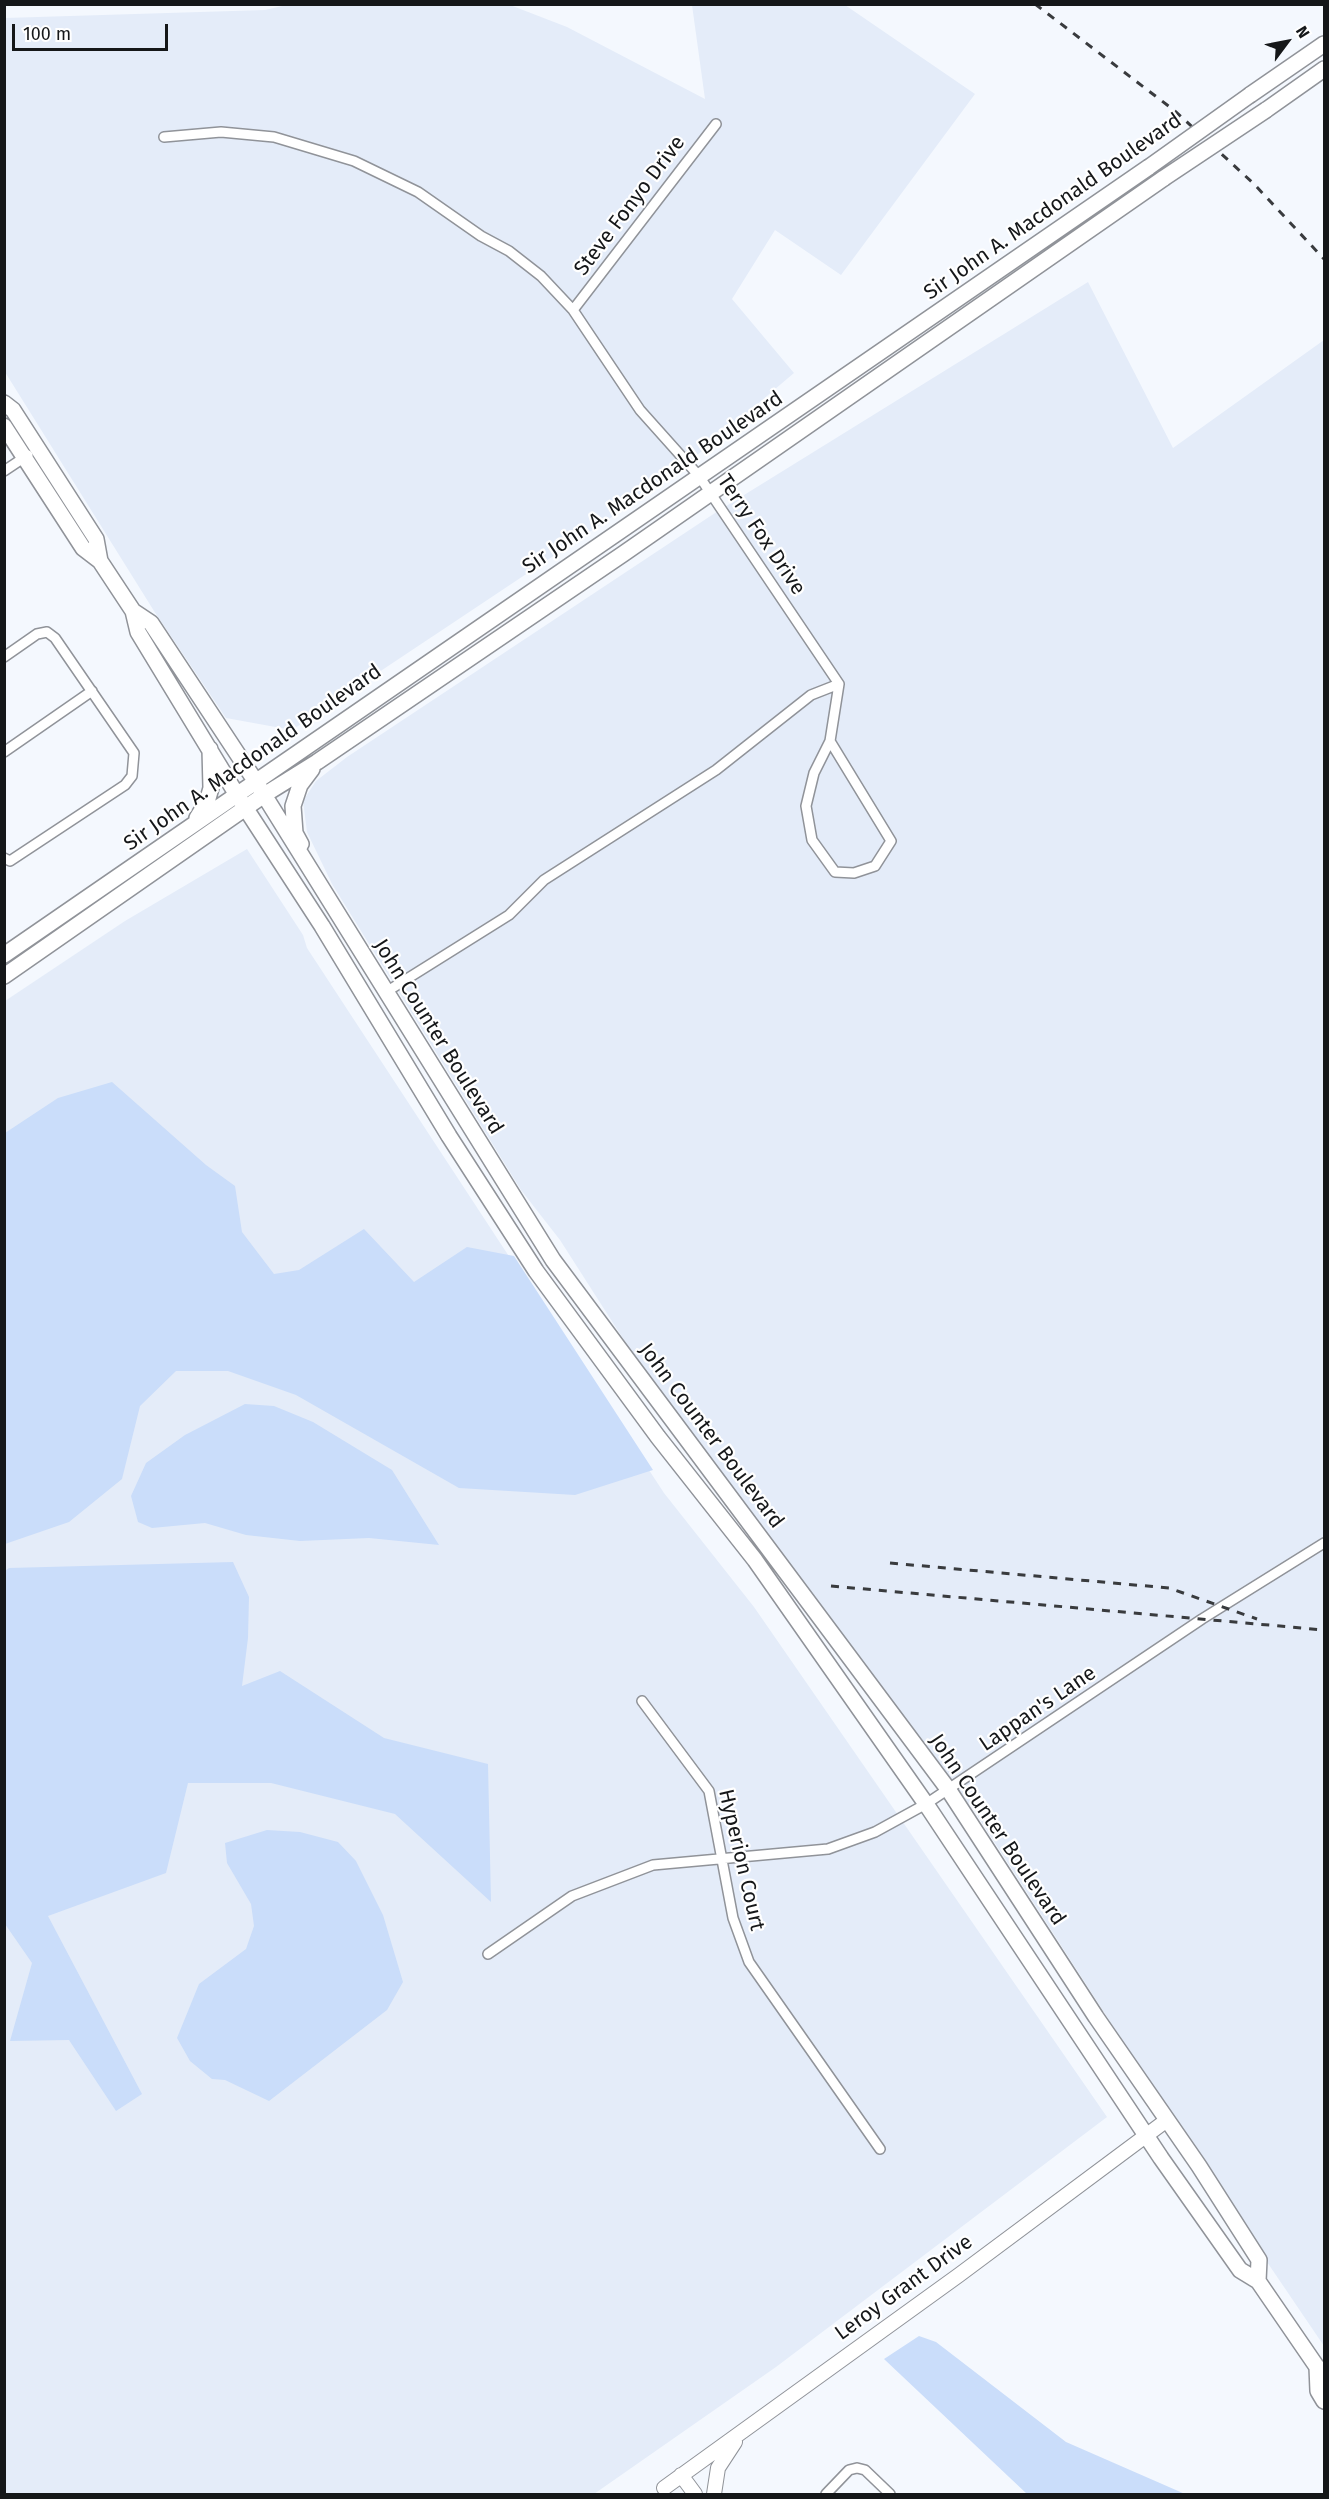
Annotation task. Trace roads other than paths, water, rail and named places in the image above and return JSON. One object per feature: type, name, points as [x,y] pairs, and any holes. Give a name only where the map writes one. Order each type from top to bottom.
[{"type":"main road","name":"Sir John A. Macdonald Boulevard","points":[[4,976],[245,809],[260,789],[699,476],[1324,44]]},
{"type":"main road","name":"Sir John A. Macdonald Boulevard","points":[[4,955],[237,795],[260,789],[317,762],[1324,69]]},
{"type":"main road","name":"John Counter Boulevard","points":[[4,402],[13,410],[96,539],[100,561]]},
{"type":"main road","name":"John Counter Boulevard","points":[[4,426],[83,548],[100,561],[133,611],[138,632],[245,809],[317,918],[449,1136],[536,1271],[658,1437],[755,1560],[926,1804],[1146,2135],[1240,2270],[1258,2281],[1321,2369],[1318,2391],[1324,2401]]},
{"type":"main road","name":"John Counter Boulevard","points":[[133,611],[151,623],[260,789],[553,1260],[948,1790],[1096,2017],[1259,2260],[1258,2281]]},
{"type":"main road","points":[[192,825],[207,802],[211,788],[210,748]]},
{"type":"main road","points":[[317,762],[300,785],[293,806],[295,833],[318,885]]},
{"type":"street","name":"Steve Fonyo Drive","points":[[573,310],[716,124]]},
{"type":"street","name":"Terry Fox Drive","points":[[164,137],[220,132],[274,137],[354,161],[418,192],[481,236],[508,251],[541,276],[573,310],[640,410],[699,476],[839,684]]},
{"type":"street","points":[[4,471],[38,449]]},
{"type":"street","points":[[4,657],[37,634],[47,632],[56,638],[134,753],[132,776],[125,785],[10,861],[4,858]]},
{"type":"street","points":[[830,741],[891,841],[875,866],[854,873],[835,872],[812,840],[806,806],[814,772],[830,741],[839,684]]},
{"type":"street","points":[[386,992],[508,915],[544,880],[716,770],[811,695],[839,684]]},
{"type":"street","points":[[4,752],[92,690]]},
{"type":"street","name":"Lappan's Lane","points":[[488,1954],[572,1896],[653,1865],[828,1849],[875,1832],[948,1790],[1202,1619],[1324,1543]]},
{"type":"street","name":"Hyperion Court","points":[[642,1701],[709,1791],[733,1918],[749,1962],[880,2149]]},
{"type":"street","name":"Leroy Grant Drive","points":[[664,2488],[959,2275],[1167,2120]]},
{"type":"street","points":[[714,2494],[715,2478],[723,2458],[746,2429]]},
{"type":"street","points":[[826,2494],[849,2470],[858,2468],[865,2470],[890,2494]]},
{"type":"street","points":[[681,2475],[695,2494]]},
{"type":"railway","points":[[1035,4],[1175,111],[1254,184],[1324,259]]},
{"type":"railway","points":[[890,1563],[1169,1588],[1257,1619]]},
{"type":"railway","points":[[831,1586],[1324,1630]]}]
